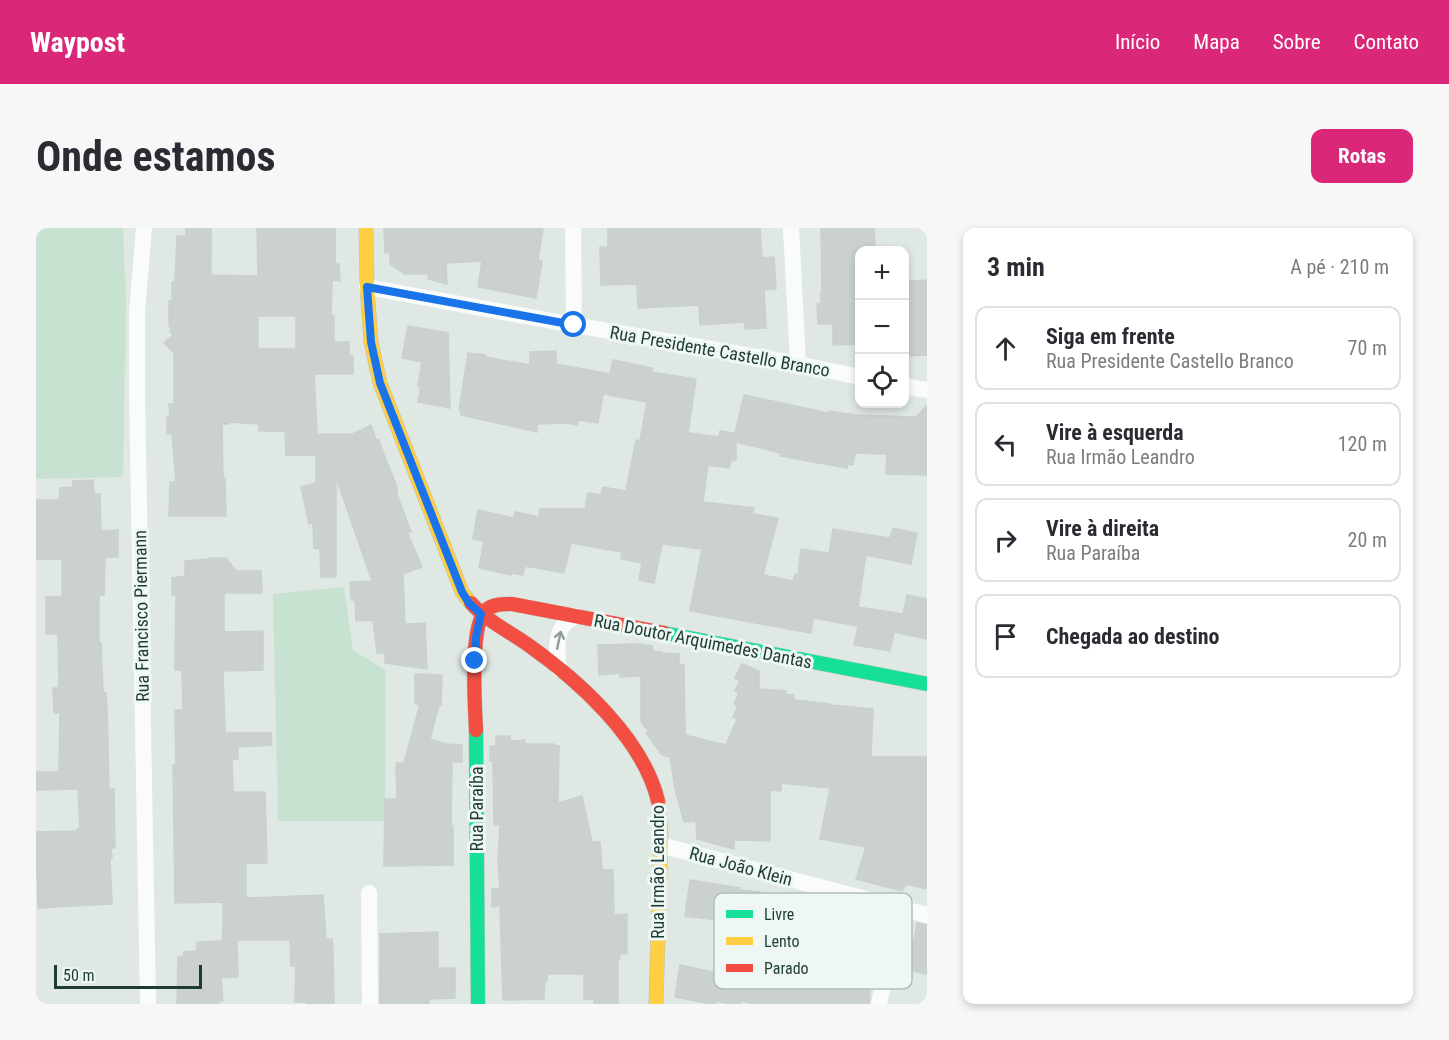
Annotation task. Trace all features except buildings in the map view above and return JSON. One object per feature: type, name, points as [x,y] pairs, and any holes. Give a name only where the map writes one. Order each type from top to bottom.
[{"type":"street","name":"Rua Francisco Piermann","points":[[144,228],[137,312],[137,394],[148,1004]]},
{"type":"street","name":"Rua Irmão Leandro","points":[[366,228],[371,342],[380,383],[462,592],[469,603],[481,614],[559,669],[606,713],[635,749],[656,790],[659,805],[660,845],[656,1004]]},
{"type":"street","points":[[573,228],[574,325]]},
{"type":"street","points":[[791,228],[798,364]]},
{"type":"street","name":"Rua Presidente Castello Branco","points":[[367,287],[855,375]]},
{"type":"street","points":[[909,387],[927,390]]},
{"type":"street","name":"Rua Doutor Arquimedes Dantas","points":[[481,614],[489,607],[503,603],[927,684]]},
{"type":"street","name":"Rua Paraíba","points":[[478,1004],[475,648],[481,614]]},
{"type":"street","points":[[559,669],[557,654],[560,634],[563,626],[574,616]]},
{"type":"street","name":"Rua João Klein","points":[[660,845],[841,893]]},
{"type":"street","points":[[369,893],[370,1004]]},
{"type":"street","name":"Rua João Klein","points":[[912,911],[927,915]]},
{"type":"street","points":[[879,1004],[882,989]]},
{"type":"green space","points":[[36,228],[123,228],[126,303],[123,477],[36,479]]},
{"type":"green space","points":[[344,587],[353,650],[385,670],[385,821],[278,821],[273,594]]},
{"type":"traffic: fast","points":[[664,633],[927,684]]},
{"type":"traffic: fast","points":[[476,730],[478,1004]]},
{"type":"traffic: slow","points":[[366,228],[371,342],[380,383],[462,592],[471,603]]},
{"type":"traffic: slow","points":[[656,1004],[661,834],[658,801]]},
{"type":"traffic: jam","points":[[471,603],[490,620],[547,658],[606,712],[638,755],[650,778],[658,801]]},
{"type":"traffic: jam","points":[[476,730],[475,649],[481,619],[489,608],[512,604],[664,633]]},
{"type":"route","points":[[475,661],[476,637],[481,614],[469,603],[462,592],[380,383],[371,342],[367,287],[574,325]]}]
